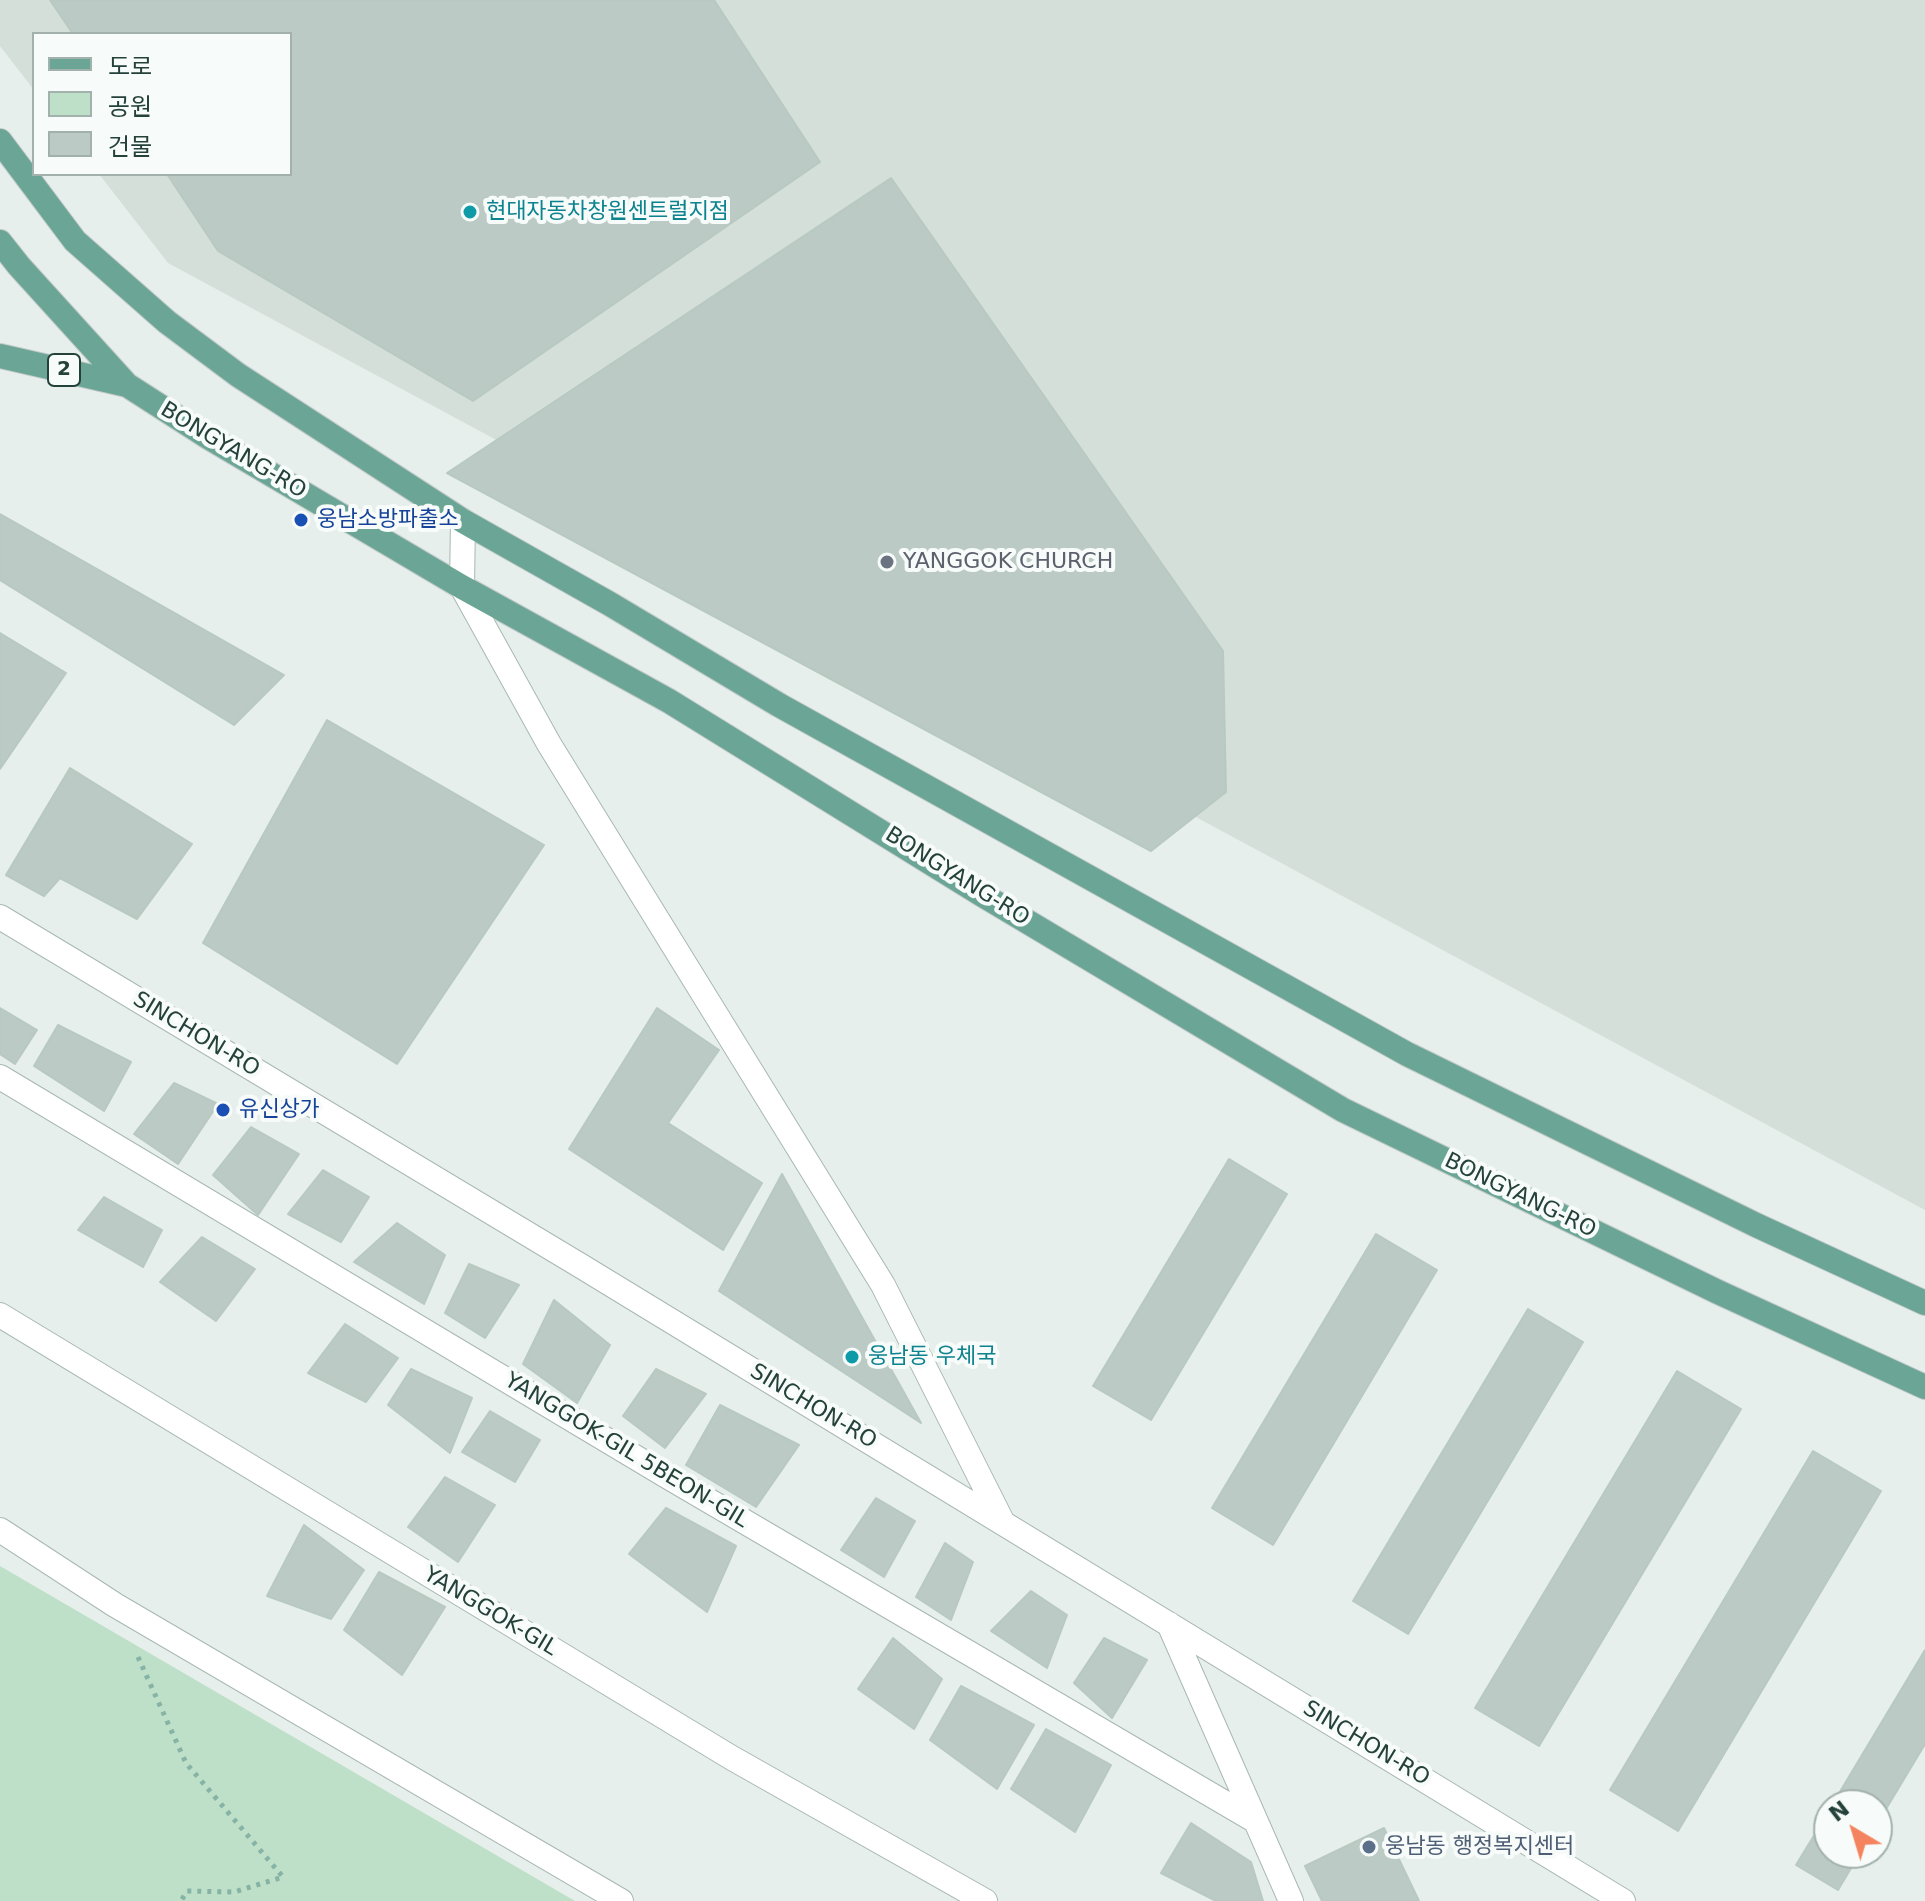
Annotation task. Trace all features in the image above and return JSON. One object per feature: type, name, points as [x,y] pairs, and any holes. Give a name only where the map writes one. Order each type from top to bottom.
[{"type":"main road","points":[[0,141],[75,241],[167,322],[238,375],[463,521],[779,705],[1407,1054],[1756,1225],[1925,1303]]},
{"type":"main road","points":[[0,242],[127,385]]},
{"type":"main road","name":"BONGYANG-RO","points":[[0,356],[127,385],[208,437],[462,587],[683,709],[981,894],[1343,1110],[1718,1292],[1925,1387]]},
{"type":"street","points":[[463,521],[462,587],[549,744],[883,1285],[1003,1523]]},
{"type":"street","name":"SINCHON-RO","points":[[0,917],[1623,1901]]},
{"type":"street","name":"YANGGOK-GIL 5BEON-GIL","points":[[0,1077],[652,1467],[1254,1820]]},
{"type":"street","name":"YANGGOK-GIL","points":[[0,1315],[732,1758],[985,1901]]},
{"type":"street","points":[[0,1530],[115,1605],[621,1901]]},
{"type":"street","points":[[1169,1624],[1291,1901]]},
{"type":"path","points":[[115,1605],[186,1763],[283,1877],[234,1892],[187,1891],[181,1901]]},
{"type":"shaded area","points":[[0,0],[1925,0],[1925,1210],[168,263],[101,176],[292,176],[292,32],[32,32],[32,87],[0,46]]},
{"type":"green space","points":[[0,1566],[575,1901],[0,1901]]},
{"type":"building","name":"현대자동차창원센트럴지점","points":[[50,0],[714,0],[820,162],[473,401],[218,251],[168,176],[292,176],[292,32],[72,32]]},
{"type":"building","name":"YANGGOK CHURCH","points":[[891,178],[1223,651],[1226,792],[1151,851],[447,473]]},
{"type":"building","points":[[0,514],[284,675],[234,725],[0,580]]},
{"type":"building","points":[[0,633],[66,673],[0,769]]},
{"type":"building","points":[[327,720],[544,845],[397,1064],[203,943]]},
{"type":"building","points":[[70,768],[192,844],[137,919],[60,878],[44,896],[6,875]]},
{"type":"building","points":[[0,1008],[37,1030],[15,1064],[0,1054]]},
{"type":"building","points":[[657,1008],[719,1050],[668,1123],[762,1183],[723,1250],[569,1149]]},
{"type":"building","points":[[58,1025],[131,1062],[104,1111],[34,1066]]},
{"type":"building","points":[[174,1083],[218,1104],[178,1164],[134,1134]]},
{"type":"building","points":[[251,1127],[299,1154],[258,1215],[213,1175]]},
{"type":"building","points":[[1229,1159],[1287,1194],[1151,1420],[1093,1386]]},
{"type":"building","points":[[323,1170],[369,1197],[341,1242],[288,1214]]},
{"type":"building","name":"웅남동 우체국","points":[[782,1174],[921,1423],[719,1291]]},
{"type":"building","points":[[104,1197],[162,1230],[143,1267],[78,1230]]},
{"type":"building","points":[[397,1223],[445,1255],[424,1304],[354,1262]]},
{"type":"building","points":[[1376,1234],[1437,1270],[1273,1545],[1212,1508]]},
{"type":"building","points":[[202,1237],[255,1269],[216,1321],[160,1282]]},
{"type":"building","points":[[469,1264],[519,1285],[485,1338],[445,1313]]},
{"type":"building","points":[[554,1300],[610,1345],[577,1403],[523,1364]]},
{"type":"building","points":[[1528,1309],[1583,1342],[1408,1634],[1353,1601]]},
{"type":"building","points":[[345,1324],[398,1358],[366,1402],[308,1373]]},
{"type":"building","points":[[411,1369],[472,1398],[450,1453],[388,1405]]},
{"type":"building","points":[[656,1369],[706,1394],[665,1448],[623,1416]]},
{"type":"building","points":[[1677,1371],[1741,1409],[1539,1746],[1475,1708]]},
{"type":"building","points":[[720,1405],[799,1445],[756,1507],[686,1465]]},
{"type":"building","points":[[490,1411],[540,1440],[515,1482],[462,1452]]},
{"type":"building","points":[[1813,1451],[1881,1491],[1678,1831],[1610,1790]]},
{"type":"building","points":[[445,1477],[495,1505],[458,1562],[408,1527]]},
{"type":"building","points":[[876,1498],[915,1521],[884,1577],[841,1550]]},
{"type":"building","points":[[666,1508],[736,1546],[707,1612],[629,1554]]},
{"type":"building","points":[[304,1525],[364,1570],[331,1619],[267,1596]]},
{"type":"building","points":[[945,1543],[973,1562],[951,1620],[916,1597]]},
{"type":"building","points":[[379,1572],[445,1607],[402,1675],[344,1630]]},
{"type":"building","points":[[1031,1591],[1067,1615],[1047,1668],[991,1631]]},
{"type":"building","points":[[893,1638],[942,1679],[914,1729],[858,1689]]},
{"type":"building","points":[[1104,1638],[1147,1660],[1112,1718],[1074,1683]]},
{"type":"building","points":[[1925,1650],[1925,1744],[1893,1797],[1893,1789],[1842,1789]]},
{"type":"building","points":[[961,1686],[1034,1725],[997,1789],[930,1740]]},
{"type":"building","points":[[1046,1729],[1111,1765],[1075,1832],[1011,1789]]},
{"type":"building","points":[[1191,1823],[1251,1862],[1263,1901],[1216,1901],[1161,1873]]},
{"type":"building","name":"웅남동 행정복지센터","points":[[1384,1828],[1419,1901],[1322,1901],[1305,1866]]},
{"type":"building","points":[[1813,1837],[1813,1869],[1850,1869],[1838,1890],[1796,1865]]},
{"type":"place","name":"현대자동차창원센트럴지점","points":[[470,212]]},
{"type":"place","name":"웅남소방파출소","points":[[301,520]]},
{"type":"place","name":"YANGGOK CHURCH","points":[[887,562]]},
{"type":"place","name":"유신상가","points":[[223,1110]]},
{"type":"place","name":"웅남동 우체국","points":[[852,1357]]},
{"type":"place","name":"웅남동 행정복지센터","points":[[1369,1847]]}]
